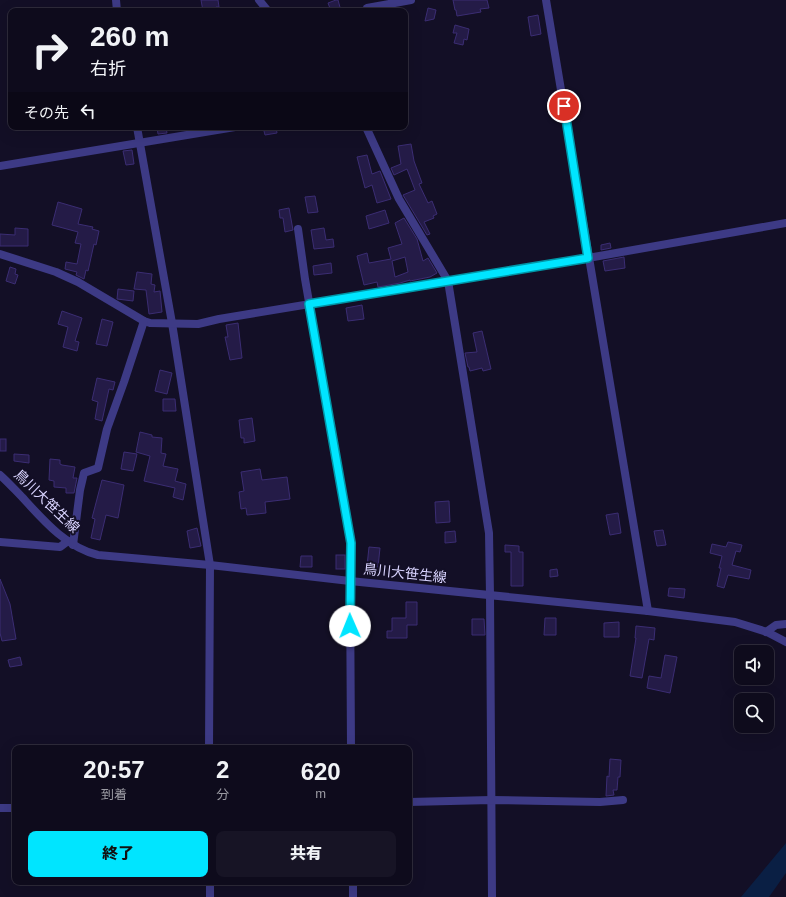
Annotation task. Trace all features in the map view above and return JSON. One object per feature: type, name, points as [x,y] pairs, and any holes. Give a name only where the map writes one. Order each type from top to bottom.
[{"type":"street","points":[[259,0],[266,8]]},
{"type":"street","points":[[368,8],[411,0]]},
{"type":"street","points":[[546,0],[648,610]]},
{"type":"street","points":[[138,130],[172,323],[210,565],[209,745]]},
{"type":"street","points":[[0,166],[217,130]]},
{"type":"street","points":[[367,130],[399,199],[448,281],[489,533],[492,897]]},
{"type":"street","points":[[0,254],[56,272],[78,282],[144,321],[150,323],[201,324],[218,319],[588,258],[786,223]]},
{"type":"street","points":[[298,229],[309,304],[351,543],[351,745]]},
{"type":"street","points":[[0,542],[60,547],[70,543],[84,473],[98,468],[107,429],[144,321]]},
{"type":"street","name":"鳥川大笹生線","points":[[0,475],[31,507],[70,543],[81,550],[98,555],[648,610],[735,622],[766,632],[786,642]]},
{"type":"street","points":[[766,632],[776,625],[786,624]]},
{"type":"street","points":[[412,802],[491,800],[600,802],[623,800]]},
{"type":"street","points":[[0,808],[12,808]]},
{"type":"street","points":[[210,885],[210,897]]},
{"type":"street","points":[[353,885],[353,897]]},
{"type":"water","points":[[786,843],[786,873],[769,897],[741,897]]},
{"type":"building","points":[[201,0],[218,0],[219,7],[202,8]]},
{"type":"building","points":[[338,0],[340,8],[330,8],[328,3]]},
{"type":"building","points":[[453,0],[487,0],[489,8],[480,9],[481,12],[457,16]]},
{"type":"building","points":[[428,8],[436,10],[434,19],[425,21]]},
{"type":"building","points":[[538,15],[541,34],[531,36],[528,17]]},
{"type":"building","points":[[455,25],[469,29],[467,40],[464,39],[463,45],[454,43],[457,33],[453,33]]},
{"type":"building","points":[[157,130],[166,130],[167,133],[158,134]]},
{"type":"building","points":[[264,130],[276,130],[277,133],[265,135]]},
{"type":"building","points":[[411,144],[414,161],[422,183],[419,184],[428,203],[432,201],[437,214],[433,216],[434,218],[424,222],[430,234],[427,235],[403,195],[415,190],[407,169],[394,175],[391,168],[401,164],[398,146]]},
{"type":"building","points":[[132,150],[134,164],[126,165],[123,151]]},
{"type":"building","points":[[367,155],[372,174],[380,171],[391,199],[377,203],[372,185],[365,188],[357,157]]},
{"type":"building","points":[[315,196],[318,212],[308,213],[305,197]]},
{"type":"building","points":[[58,202],[82,209],[78,224],[93,227],[92,229],[99,231],[96,245],[94,244],[88,271],[86,270],[84,279],[76,275],[77,272],[65,269],[66,262],[77,264],[81,244],[75,243],[78,232],[52,225]]},
{"type":"building","points":[[289,208],[293,230],[285,232],[283,218],[280,218],[279,210]]},
{"type":"building","points":[[385,210],[389,223],[369,229],[366,216]]},
{"type":"building","points":[[404,218],[417,239],[423,261],[428,258],[437,273],[430,277],[378,287],[377,282],[364,285],[357,256],[367,253],[369,263],[391,259],[388,248],[402,244],[395,223]],"holes":[[[405,257],[408,272],[395,277],[392,261]]]},
{"type":"building","points":[[15,228],[28,229],[28,246],[0,246],[0,234],[15,235]]},
{"type":"building","points":[[324,228],[326,240],[333,239],[334,247],[314,249],[311,230]]},
{"type":"building","points":[[610,243],[611,248],[601,250],[601,245]]},
{"type":"building","points":[[624,257],[625,268],[605,271],[603,261]]},
{"type":"building","points":[[331,263],[332,273],[314,275],[313,266]]},
{"type":"building","points":[[10,267],[16,269],[15,274],[18,275],[15,284],[6,281]]},
{"type":"building","points":[[137,272],[152,274],[151,284],[155,285],[154,292],[160,291],[162,312],[149,314],[146,290],[134,289]]},
{"type":"building","points":[[118,289],[134,291],[133,301],[117,299]]},
{"type":"building","points":[[362,305],[364,319],[348,321],[346,308]]},
{"type":"building","points":[[62,311],[82,318],[75,341],[79,342],[77,351],[63,347],[68,327],[58,324]]},
{"type":"building","points":[[102,319],[113,322],[107,346],[96,344]]},
{"type":"building","points":[[238,323],[242,358],[230,360],[225,337],[228,337],[226,325]]},
{"type":"building","points":[[482,331],[491,369],[483,371],[482,368],[470,371],[465,353],[477,352],[473,333]]},
{"type":"building","points":[[160,370],[172,373],[167,394],[155,391]]},
{"type":"building","points":[[97,378],[115,382],[113,390],[109,389],[102,421],[95,419],[98,402],[92,400]]},
{"type":"building","points":[[163,399],[175,399],[176,411],[163,411]]},
{"type":"building","points":[[252,418],[255,441],[244,443],[244,438],[241,438],[239,420]]},
{"type":"building","points":[[140,432],[152,435],[152,437],[162,438],[161,453],[166,454],[163,466],[178,469],[175,481],[186,484],[183,500],[173,497],[175,488],[144,481],[150,456],[136,452]]},
{"type":"building","points":[[0,439],[6,439],[6,451],[0,451]]},
{"type":"building","points":[[124,452],[137,454],[133,471],[121,469]]},
{"type":"building","points":[[14,454],[29,455],[29,463],[14,461]]},
{"type":"building","points":[[50,459],[60,460],[60,464],[62,465],[75,467],[73,478],[77,478],[74,493],[66,493],[66,488],[54,487],[54,481],[49,480]]},
{"type":"building","points":[[260,469],[262,480],[287,477],[290,499],[265,502],[266,513],[247,515],[246,508],[241,509],[239,492],[244,491],[241,472]]},
{"type":"building","points":[[102,480],[124,485],[118,518],[106,515],[100,540],[91,538],[95,519],[92,518]]},
{"type":"building","points":[[449,501],[450,522],[436,523],[435,502]]},
{"type":"building","points":[[618,513],[621,533],[610,535],[606,515]]},
{"type":"building","points":[[197,528],[201,546],[190,548],[187,531]]},
{"type":"building","points":[[663,530],[666,545],[657,546],[654,531]]},
{"type":"building","points":[[455,531],[456,542],[445,543],[445,532]]},
{"type":"building","points":[[728,542],[742,545],[740,552],[736,551],[732,565],[751,570],[749,579],[728,575],[724,588],[717,586],[722,556],[710,553],[712,544],[726,547]]},
{"type":"building","points":[[505,545],[519,546],[519,552],[523,552],[523,586],[511,586],[511,552],[505,552]]},
{"type":"building","points":[[369,547],[380,548],[378,567],[367,566]]},
{"type":"building","points":[[336,555],[345,555],[345,569],[336,569]]},
{"type":"building","points":[[301,556],[312,556],[312,567],[300,567]]},
{"type":"building","points":[[557,569],[558,576],[550,577],[550,570]]},
{"type":"building","points":[[434,574],[443,574],[442,581],[434,580]]},
{"type":"building","points":[[0,579],[10,604],[16,639],[2,641],[0,633]]},
{"type":"building","points":[[669,588],[685,589],[684,598],[668,596]]},
{"type":"building","points":[[406,602],[417,602],[417,625],[407,625],[407,638],[387,638],[387,631],[392,631],[392,618],[406,618]]},
{"type":"building","points":[[545,618],[556,618],[556,635],[544,635]]},
{"type":"building","points":[[472,619],[484,619],[485,635],[472,635]]},
{"type":"building","points":[[619,622],[619,637],[604,637],[604,623]]},
{"type":"building","points":[[636,626],[655,628],[654,640],[649,639],[642,678],[630,676],[636,638]]},
{"type":"building","points":[[665,655],[677,657],[670,693],[647,688],[649,676],[661,678]]},
{"type":"building","points":[[20,657],[22,665],[10,667],[8,660]]},
{"type":"building","points":[[610,759],[621,760],[620,777],[618,777],[617,790],[613,790],[614,795],[606,796],[607,776],[609,777]]},
{"type":"route","points":[[350,626],[351,543],[309,304],[588,258],[564,106]]}]
